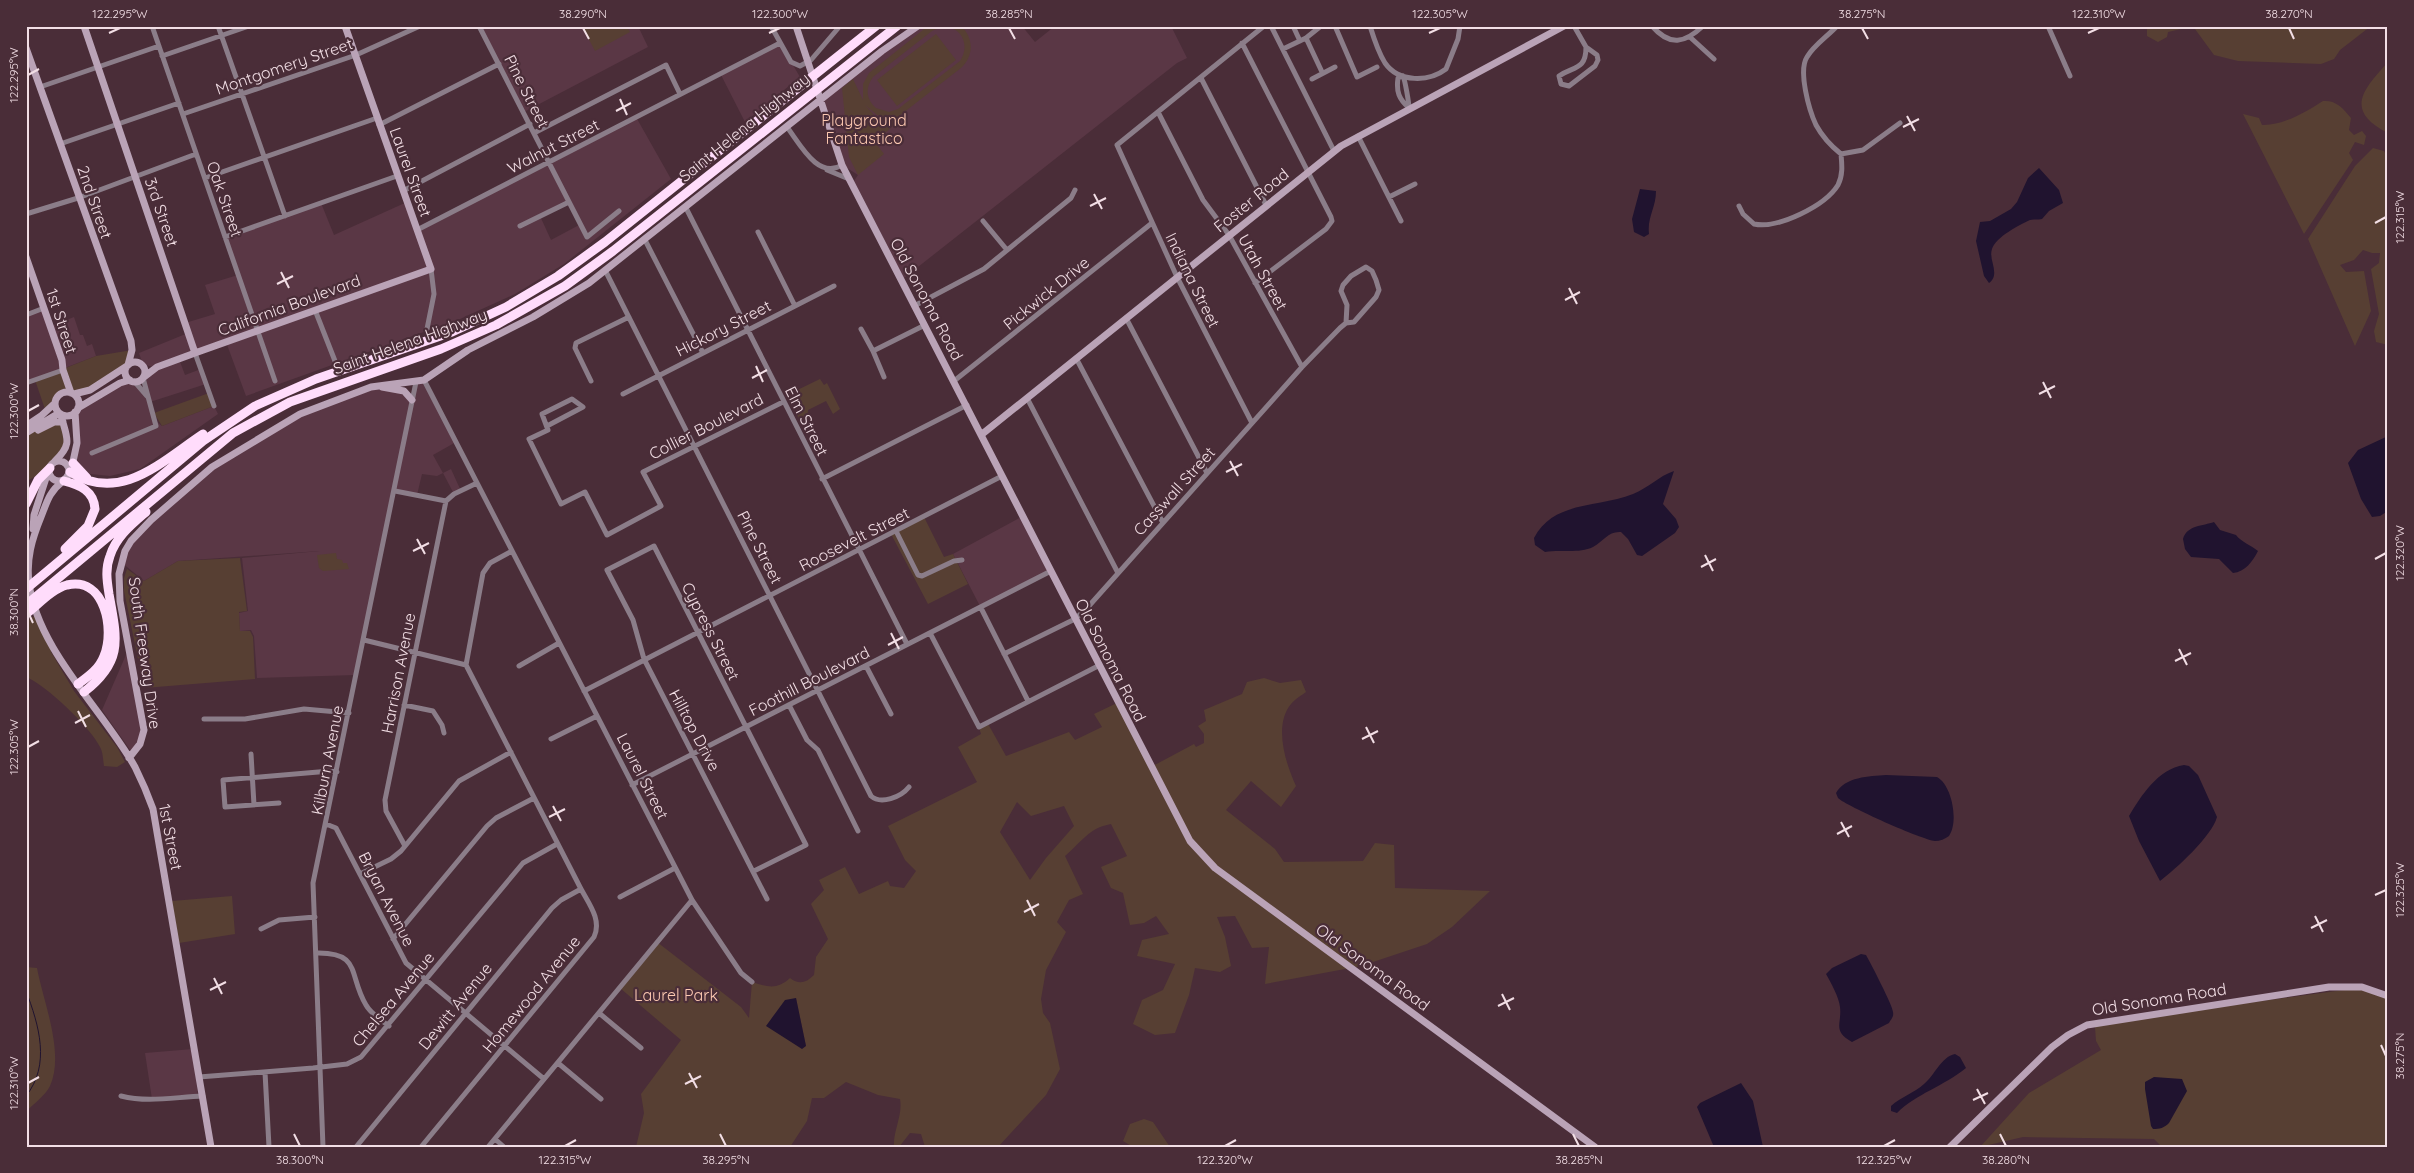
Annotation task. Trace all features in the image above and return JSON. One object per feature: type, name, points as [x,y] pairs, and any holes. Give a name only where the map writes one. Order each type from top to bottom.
[{"type":"highway","name":"Saint Helena Highway","points":[[26,587],[203,441],[255,406],[285,391],[452,332],[506,307],[541,287],[605,242],[876,26]]},
{"type":"highway","name":"Saint Helena Highway","points":[[26,605],[233,432],[290,402],[454,344],[496,325],[549,296],[614,251],[897,26]]},
{"type":"highway","points":[[71,469],[96,483],[119,482],[143,474],[245,408],[285,391]]},
{"type":"highway","points":[[84,692],[106,671],[116,648],[116,631],[106,573],[115,544],[122,534],[211,450]]},
{"type":"highway","points":[[26,504],[38,480],[51,467]]},
{"type":"highway","points":[[26,587],[85,530],[95,514],[95,505],[90,493],[79,486],[63,482]]},
{"type":"highway","points":[[26,614],[57,590],[69,584],[87,587],[100,598],[106,615],[108,646],[101,664],[78,684]]},
{"type":"main road","name":"3rd Street","points":[[84,26],[195,353]]},
{"type":"main road","name":"Laurel Street","points":[[345,26],[431,270]]},
{"type":"main road","name":"South Freeway Drive","points":[[129,758],[140,744],[144,730],[119,587],[121,560],[131,541],[199,478],[226,458],[310,409],[371,386],[424,380],[468,350],[540,313],[606,272],[882,51],[918,26]]},
{"type":"main road","name":"Foster Road","points":[[981,435],[1334,151],[1358,136],[1564,26]]},
{"type":"main road","name":"Old Sonoma Road","points":[[796,27],[842,165],[967,405],[1098,666],[1190,841],[1215,868],[1594,1147]]},
{"type":"main road","name":"2nd Street","points":[[26,48],[78,198],[131,340],[132,350],[128,366]]},
{"type":"main road","name":"1st Street","points":[[26,257],[62,360],[63,370],[73,394]]},
{"type":"main road","name":"California Boulevard","points":[[143,377],[157,367],[431,270]]},
{"type":"main road","points":[[137,362],[143,365],[145,371],[143,377],[111,387],[67,416],[61,416],[38,430],[27,430],[55,403],[60,394],[73,394],[90,390],[128,366],[137,362]]},
{"type":"main road","name":"California Boulevard","points":[[143,365],[157,367]]},
{"type":"main road","points":[[128,366],[126,375],[132,381]]},
{"type":"main road","points":[[371,386],[404,391],[412,400]]},
{"type":"main road","points":[[73,394],[78,401],[76,410]]},
{"type":"main road","points":[[55,403],[61,416]]},
{"type":"main road","name":"1st Street","points":[[33,532],[52,490],[63,482],[71,469],[77,443],[76,410]]},
{"type":"main road","name":"1st Street","points":[[61,416],[67,446],[51,467],[34,515],[28,561],[31,595],[39,621],[78,684],[129,758],[144,786],[153,809],[211,1147]]},
{"type":"main road","points":[[63,482],[53,480],[51,467],[64,462],[71,469]]},
{"type":"main road","name":"Old Sonoma Road","points":[[1950,1147],[2052,1048],[2068,1035],[2087,1024],[2329,987],[2362,988],[2388,996]]},
{"type":"street","name":"Oak Street","points":[[152,26],[276,381]]},
{"type":"street","points":[[218,26],[285,216]]},
{"type":"street","points":[[162,56],[248,26]]},
{"type":"street","name":"Montgomery Street","points":[[182,114],[356,55],[420,26]]},
{"type":"street","name":"Pine Street","points":[[479,26],[587,237],[619,211]]},
{"type":"street","points":[[771,26],[794,65],[806,64],[811,60],[840,26]]},
{"type":"street","points":[[1158,112],[1264,26]]},
{"type":"street","points":[[1271,26],[1334,151]]},
{"type":"street","points":[[1293,26],[1322,72]]},
{"type":"street","points":[[1283,48],[1303,40],[1321,26]]},
{"type":"street","points":[[1335,26],[1358,77],[1377,68]]},
{"type":"street","points":[[1370,26],[1385,64],[1403,76],[1417,79],[1426,78],[1446,69],[1458,39],[1460,26]]},
{"type":"street","points":[[1574,26],[1586,47],[1597,55],[1597,64],[1569,86],[1561,84],[1559,76],[1583,63],[1586,58],[1586,47]]},
{"type":"street","points":[[1652,26],[1662,38],[1679,41],[1691,38],[1703,26]]},
{"type":"street","points":[[1837,26],[1807,57],[1803,67],[1803,76],[1815,124],[1832,147],[1841,154],[1863,150],[1900,123]]},
{"type":"street","points":[[2048,26],[2070,76]]},
{"type":"street","points":[[1691,38],[1714,59]]},
{"type":"street","name":"Walnut Street","points":[[418,230],[780,43]]},
{"type":"street","points":[[1242,43],[1332,222],[1326,229],[1255,283]]},
{"type":"street","points":[[40,87],[159,46]]},
{"type":"street","points":[[205,178],[378,121],[499,64]]},
{"type":"street","points":[[534,133],[666,65],[680,94]]},
{"type":"street","points":[[1312,79],[1322,72],[1335,67]]},
{"type":"street","points":[[1403,76],[1406,83],[1406,97],[1410,108]]},
{"type":"street","points":[[1403,76],[1398,78],[1396,90],[1403,102],[1410,108]]},
{"type":"street","points":[[1201,78],[1266,205]]},
{"type":"street","points":[[60,144],[178,103]]},
{"type":"street","name":"Indiana Street","points":[[1158,112],[1117,145],[1177,277],[1252,423]]},
{"type":"street","name":"Utah Street","points":[[1158,112],[1203,200],[1229,235],[1302,367]]},
{"type":"street","points":[[402,191],[530,124]]},
{"type":"street","points":[[787,127],[814,161],[824,169],[850,180]]},
{"type":"street","points":[[1358,136],[1401,221]]},
{"type":"street","points":[[26,214],[78,198],[196,154]]},
{"type":"street","points":[[1739,206],[1749,221],[1763,226],[1776,225],[1819,203],[1831,194],[1841,176],[1841,154]]},
{"type":"street","points":[[824,169],[837,168],[842,165]]},
{"type":"street","points":[[225,237],[397,176]]},
{"type":"street","points":[[1389,197],[1415,184]]},
{"type":"street","points":[[914,306],[984,269],[1071,198],[1075,190]]},
{"type":"street","points":[[520,226],[569,202]]},
{"type":"street","name":"Elm Street","points":[[686,208],[907,644]]},
{"type":"street","points":[[983,220],[1007,250]]},
{"type":"street","name":"Pickwick Drive","points":[[954,381],[1152,224]]},
{"type":"street","points":[[758,232],[795,306]]},
{"type":"street","points":[[645,240],[703,353]]},
{"type":"street","name":"Casswall Street","points":[[1004,654],[1075,619],[1302,367],[1346,323],[1354,322],[1376,298],[1379,290],[1372,271],[1366,267],[1351,276],[1343,284],[1341,291],[1347,305],[1346,323]]},
{"type":"street","name":"Laurel Street","points":[[427,329],[434,294],[431,270]]},
{"type":"street","name":"Pine Street","points":[[606,272],[873,798],[882,800],[895,797],[909,788]]},
{"type":"street","name":"Hickory Street","points":[[624,394],[834,286]]},
{"type":"street","points":[[26,315],[44,308]]},
{"type":"street","points":[[315,310],[335,361]]},
{"type":"street","points":[[591,382],[575,348],[576,343],[628,317]]},
{"type":"street","points":[[1126,318],[1207,473]]},
{"type":"street","points":[[873,351],[925,325]]},
{"type":"street","points":[[861,329],[884,377]]},
{"type":"street","name":"3rd Street","points":[[195,353],[214,406]]},
{"type":"street","points":[[1076,358],[1163,523]]},
{"type":"street","points":[[26,383],[63,370]]},
{"type":"street","points":[[92,453],[103,446],[154,428],[156,420],[143,377]]},
{"type":"street","name":"Laurel Street","points":[[424,380],[692,900],[741,973],[752,982]]},
{"type":"street","points":[[132,381],[148,397]]},
{"type":"street","name":"Kilburn Avenue","points":[[322,1147],[313,883],[416,382]]},
{"type":"street","points":[[1027,398],[1118,573]]},
{"type":"street","name":"Collier Boulevard","points":[[547,426],[583,407],[572,399],[542,414],[548,430],[529,439],[561,504],[585,492],[607,535],[661,506],[642,472],[783,402]]},
{"type":"street","points":[[822,479],[967,405]]},
{"type":"street","name":"Roosevelt Street","points":[[584,691],[1002,476]]},
{"type":"street","points":[[395,491],[446,501],[454,494],[477,483]]},
{"type":"street","name":"Harrison Avenue","points":[[405,846],[386,811],[385,800],[446,501]]},
{"type":"street","points":[[896,531],[918,575],[922,576],[954,561],[962,560]]},
{"type":"street","name":"Cypress Street","points":[[607,570],[654,546],[806,845],[754,871]]},
{"type":"street","points":[[364,640],[466,665],[483,573],[490,562],[512,551]]},
{"type":"street","name":"Hilltop Drive","points":[[607,570],[633,620],[644,659],[767,898]]},
{"type":"street","name":"Foothill Boulevard","points":[[632,785],[1051,571]]},
{"type":"street","points":[[981,608],[1028,701]]},
{"type":"street","points":[[930,633],[979,727],[1098,666]]},
{"type":"street","points":[[519,666],[559,643]]},
{"type":"street","name":"Homewood Avenue","points":[[421,1147],[596,932],[597,921],[466,665]]},
{"type":"street","points":[[866,666],[891,714]]},
{"type":"street","points":[[404,705],[433,711],[442,725],[444,733]]},
{"type":"street","points":[[789,705],[807,740],[818,750],[858,831]]},
{"type":"street","points":[[204,719],[245,719],[304,709],[349,713]]},
{"type":"street","points":[[551,739],[597,716]]},
{"type":"street","points":[[360,874],[391,859],[405,846],[459,781],[511,752]]},
{"type":"street","points":[[251,754],[254,805]]},
{"type":"street","points":[[279,803],[225,807],[223,780],[337,772]]},
{"type":"street","points":[[393,939],[487,826],[496,818],[534,798]]},
{"type":"street","name":"Bryan Avenue","points":[[326,824],[336,828],[406,963],[426,982],[544,1079]]},
{"type":"street","name":"Chelsea Avenue","points":[[200,1077],[354,1062],[361,1058],[523,863],[557,844]]},
{"type":"street","points":[[620,897],[675,868]]},
{"type":"street","name":"Dewitt Avenue","points":[[356,1147],[552,908],[561,900],[581,889]]},
{"type":"street","points":[[488,1147],[692,900]]},
{"type":"street","points":[[261,929],[279,920],[315,917]]},
{"type":"street","points":[[316,953],[338,953],[348,960],[365,1005],[389,1026]]},
{"type":"street","points":[[599,1013],[641,1048]]},
{"type":"street","points":[[558,1063],[601,1099]]},
{"type":"street","points":[[265,1072],[269,1147]]},
{"type":"street","points":[[121,1096],[133,1099],[167,1099],[203,1096]]},
{"type":"street","points":[[495,1139],[504,1147]]},
{"type":"shaded area","points":[[479,26],[638,26],[648,47],[524,112]]},
{"type":"shaded area","points":[[918,26],[1022,26],[1035,42],[1055,26],[1171,26],[1187,58],[1177,63],[904,278],[854,181],[858,175],[844,166],[821,100]]},
{"type":"shaded area","points":[[780,43],[800,77],[745,122],[720,73]]},
{"type":"shaded area","points":[[636,117],[671,179],[564,264],[515,294],[460,319],[246,396],[226,342],[179,359],[185,375],[201,369],[206,384],[150,402],[156,421],[162,426],[214,406],[218,414],[140,469],[110,476],[81,473],[73,463],[75,412],[130,380],[147,396],[144,377],[156,367],[143,365],[139,353],[188,333],[185,323],[215,314],[205,285],[238,275],[225,237],[321,203],[334,235],[407,202],[417,229]],"holes":[[[569,202],[581,224],[551,240],[540,216]]]},
{"type":"shaded area","points":[[2039,168],[2059,190],[2063,203],[2049,211],[2042,219],[2025,222],[1998,240],[1991,253],[1994,275],[1989,283],[1984,276],[1976,241],[1980,222],[1990,221],[2011,209],[2017,202],[2028,178]]},
{"type":"shaded area","points":[[1640,189],[1656,191],[1655,203],[1649,222],[1649,234],[1644,237],[1634,232],[1632,219]]},
{"type":"shaded area","points":[[44,308],[51,326],[74,317],[80,335],[83,335],[87,346],[92,344],[96,356],[26,383],[26,315]]},
{"type":"shaded area","points":[[424,380],[456,442],[433,455],[443,473],[437,476],[422,474],[417,495],[395,491],[356,675],[257,678],[254,636],[251,630],[240,631],[239,613],[248,611],[242,558],[320,551],[178,561],[144,581],[121,562],[127,548],[199,478],[300,414],[361,389],[395,389],[412,399],[416,382]]},
{"type":"shaded area","points":[[2388,436],[2388,511],[2380,516],[2372,517],[2361,499],[2348,463],[2358,450]]},
{"type":"shaded area","points":[[451,469],[461,491],[454,494],[443,473]]},
{"type":"shaded area","points":[[1674,471],[1663,504],[1676,519],[1679,527],[1675,533],[1642,556],[1637,555],[1628,539],[1621,532],[1613,533],[1593,547],[1576,551],[1545,552],[1535,545],[1534,538],[1553,517],[1578,507],[1633,494]]},
{"type":"shaded area","points":[[1023,516],[1051,571],[981,608],[953,554]]},
{"type":"shaded area","points":[[2214,522],[2220,530],[2236,535],[2258,551],[2251,562],[2241,571],[2233,573],[2219,559],[2191,557],[2185,549],[2183,539],[2188,531]]},
{"type":"shaded area","points":[[129,648],[144,730],[133,754],[102,710]]},
{"type":"shaded area","points":[[2184,765],[2189,766],[2198,775],[2217,817],[2214,825],[2201,842],[2175,869],[2160,881],[2139,841],[2129,816],[2151,784],[2166,772]]},
{"type":"shaded area","points":[[1886,775],[1937,777],[1942,781],[1950,795],[1954,813],[1952,830],[1949,836],[1939,841],[1928,839],[1869,815],[1838,798],[1836,793],[1851,781],[1858,778]]},
{"type":"shaded area","points":[[1861,954],[1866,955],[1872,966],[1892,1008],[1893,1015],[1889,1023],[1852,1042],[1840,1031],[1839,1003],[1826,974],[1832,968]]},
{"type":"shaded area","points":[[796,998],[806,1046],[802,1049],[766,1026],[785,1000]]},
{"type":"shaded area","points":[[193,1049],[198,1096],[152,1099],[145,1053]]},
{"type":"shaded area","points":[[1955,1054],[1960,1057],[1966,1068],[1913,1100],[1897,1113],[1891,1111],[1891,1106],[1920,1087],[1942,1062]]},
{"type":"shaded area","points":[[2154,1077],[2182,1079],[2187,1091],[2169,1123],[2162,1128],[2153,1129],[2145,1082]]},
{"type":"shaded area","points":[[1741,1083],[1753,1101],[1763,1147],[1714,1147],[1697,1107],[1700,1103]]},
{"type":"green space","points":[[582,26],[627,26],[630,32],[595,51]]},
{"type":"green space","name":"Playground Fantastico","points":[[928,26],[961,26],[970,41],[970,53],[961,68],[894,120],[892,117],[877,115],[865,105],[876,117],[892,119],[894,125],[875,142],[884,154],[858,175],[849,157],[842,88],[853,79],[863,100],[863,84],[869,73]],"holes":[[[941,27],[954,29],[962,37],[964,49],[960,61],[898,109],[889,112],[876,108],[870,101],[868,93],[873,77],[932,31]]]},
{"type":"green space","points":[[2147,26],[2371,26],[2340,50],[2334,59],[2321,64],[2238,61],[2214,55],[2195,29],[2190,27],[2168,32],[2167,37],[2158,42],[2147,36]]},
{"type":"green space","points":[[936,34],[956,60],[897,106],[877,80]]},
{"type":"green space","points":[[2388,62],[2388,133],[2366,116],[2362,108],[2362,99],[2372,81]]},
{"type":"green space","points":[[2323,101],[2339,105],[2351,118],[2349,130],[2354,135],[2362,131],[2366,136],[2364,145],[2355,142],[2349,153],[2353,160],[2304,234],[2243,114],[2259,118],[2262,125],[2270,125],[2294,117]]},
{"type":"green space","points":[[2373,148],[2384,151],[2388,159],[2388,345],[2376,342],[2374,331],[2379,314],[2371,269],[2379,263],[2380,253],[2363,250],[2354,260],[2340,265],[2346,272],[2364,271],[2371,311],[2355,346],[2308,239],[2355,166]]},
{"type":"green space","points":[[132,350],[128,365],[90,390],[60,394],[46,412],[35,380],[96,356]]},
{"type":"green space","points":[[820,379],[824,385],[827,383],[840,409],[833,414],[826,401],[808,410],[807,423],[810,429],[805,431],[787,395]]},
{"type":"green space","points":[[209,393],[214,406],[162,426],[154,413]]},
{"type":"green space","points":[[63,422],[68,441],[63,454],[53,464],[29,480],[26,475],[26,433]]},
{"type":"green space","points":[[924,517],[944,557],[953,554],[968,584],[928,604],[891,534]]},
{"type":"green space","points":[[336,553],[337,559],[347,563],[349,569],[323,571],[319,568],[317,555]]},
{"type":"green space","points":[[240,558],[247,611],[239,612],[240,631],[250,631],[253,637],[255,679],[144,688],[124,591],[124,578],[127,569],[144,581],[178,561]]},
{"type":"green space","points":[[37,614],[52,644],[51,652],[74,691],[117,747],[125,762],[117,767],[104,766],[101,749],[78,718],[44,688],[26,677],[26,622]]},
{"type":"green space","name":"Laurel Park","points":[[1264,678],[1280,683],[1301,680],[1306,692],[1291,704],[1283,723],[1282,734],[1285,756],[1296,786],[1281,807],[1251,781],[1226,810],[1275,849],[1284,862],[1363,861],[1375,843],[1394,845],[1395,888],[1490,891],[1452,927],[1427,944],[1361,966],[1265,984],[1269,947],[1252,948],[1235,916],[1217,917],[1225,937],[1231,966],[1220,972],[1195,968],[1189,995],[1175,1033],[1155,1035],[1133,1024],[1142,1000],[1163,990],[1175,964],[1137,956],[1142,940],[1169,934],[1156,916],[1144,923],[1130,925],[1123,893],[1111,888],[1101,867],[1127,856],[1111,824],[1103,826],[1091,832],[1065,856],[1083,894],[1069,900],[1057,922],[1066,932],[1046,970],[1041,999],[1043,1013],[1050,1023],[1060,1069],[1046,1095],[998,1147],[925,1147],[921,1134],[910,1133],[899,1147],[894,1147],[901,1105],[900,1099],[878,1095],[846,1082],[824,1098],[812,1098],[807,1121],[790,1147],[636,1147],[644,1113],[641,1094],[681,1040],[620,988],[657,942],[741,1007],[749,1018],[752,982],[776,986],[790,978],[796,982],[802,982],[814,975],[816,957],[828,939],[811,904],[824,890],[819,880],[845,867],[859,894],[888,881],[890,886],[904,888],[916,871],[905,860],[888,826],[977,782],[958,747],[981,734],[979,727],[987,722],[1006,756],[1069,732],[1075,740],[1102,727],[1094,714],[1117,703],[1151,767],[1194,744],[1196,747],[1204,743],[1204,734],[1198,726],[1206,721],[1204,710],[1242,694],[1247,682]],"holes":[[[1017,802],[1031,816],[1064,806],[1074,826],[1030,880],[1000,832]],[[796,998],[806,1046],[767,1026],[774,1015]]]},
{"type":"green space","points":[[232,896],[235,934],[179,943],[172,901]]},
{"type":"green space","points":[[26,967],[37,968],[51,1027],[55,1058],[54,1073],[50,1086],[26,1112]]},
{"type":"green space","points":[[2359,988],[2388,999],[2388,1147],[2162,1147],[2154,1139],[2023,1137],[1980,1147],[2029,1093],[2101,1050],[2096,1041],[2095,1027],[2102,1022]]},
{"type":"green space","points":[[1144,1119],[1153,1122],[1170,1147],[1133,1147],[1123,1141],[1130,1124]]},
{"type":"waterway","points":[[26,991],[35,1017],[40,1045],[38,1071],[34,1084],[26,1096]]}]
